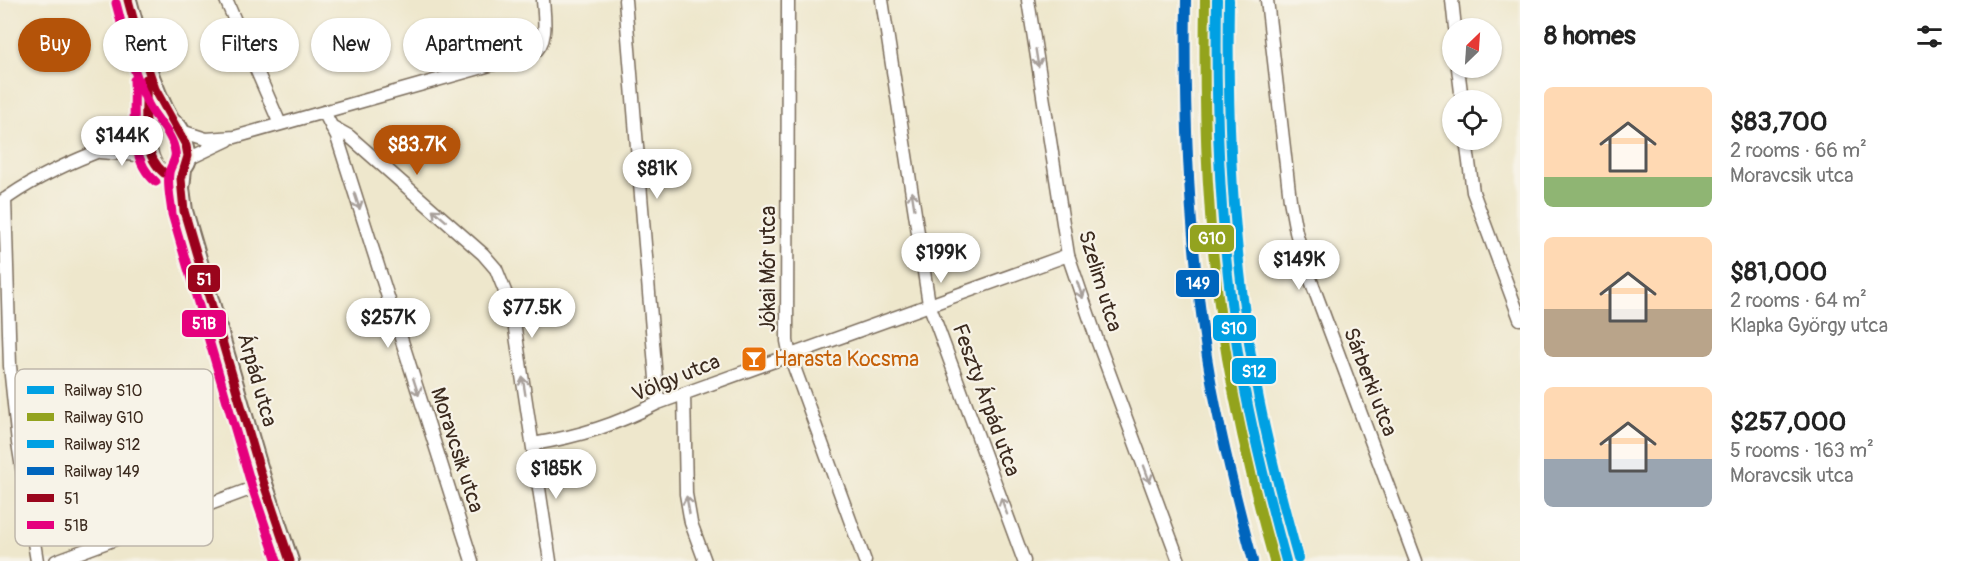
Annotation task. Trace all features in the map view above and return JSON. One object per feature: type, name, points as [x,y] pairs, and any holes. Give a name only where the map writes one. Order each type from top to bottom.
[{"type":"street","points":[[128,0],[133,18]]},
{"type":"street","points":[[226,0],[280,124]]},
{"type":"street","points":[[96,152],[138,155],[169,174],[235,137],[533,53],[541,46],[544,29],[543,0]]},
{"type":"street","points":[[625,0],[658,403]]},
{"type":"street","name":"Jókai Mór utca","points":[[788,0],[786,323],[790,356],[866,561]]},
{"type":"street","name":"Feszty Árpád utca","points":[[882,0],[929,304],[1024,561]]},
{"type":"street","name":"Szelim utca","points":[[1028,0],[1068,255],[1179,561]]},
{"type":"street","name":"Sárberki utca","points":[[1267,0],[1290,200],[1296,232],[1307,270],[1416,561]]},
{"type":"street","points":[[1452,0],[1454,18]]},
{"type":"street","points":[[145,72],[147,132],[158,168]]},
{"type":"street","points":[[150,72],[159,99],[176,126],[188,153],[185,164]]},
{"type":"street","name":"Moravcsik utca","points":[[324,112],[332,126],[472,561]]},
{"type":"street","points":[[15,414],[10,366],[2,201],[56,169],[123,139],[147,132],[158,122],[176,126],[206,139],[235,137]]},
{"type":"street","points":[[332,126],[358,144],[483,254],[496,269],[512,309],[550,561]]},
{"type":"street","points":[[1467,150],[1473,192],[1520,319]]},
{"type":"street","name":"Árpád utca","points":[[185,164],[181,188],[184,211],[264,484],[290,561]]},
{"type":"street","name":"Árpád utca","points":[[158,168],[184,211]]},
{"type":"street","name":"Völgy utca","points":[[533,444],[572,438],[604,428],[658,403],[1068,255]]},
{"type":"street","points":[[684,394],[686,494],[691,523],[705,561]]},
{"type":"street","points":[[213,503],[264,484]]},
{"type":"street","points":[[35,546],[37,561]]},
{"type":"street","points":[[56,561],[97,546]]},
{"type":"rail line","name":"149","points":[[1186,0],[1189,179],[1201,313],[1211,383],[1233,485],[1253,561]]},
{"type":"rail line","name":"G10","points":[[1205,0],[1208,179],[1220,313],[1242,434],[1274,561]]},
{"type":"rail line","name":"S10","points":[[1217,0],[1220,177],[1232,309],[1253,432],[1286,561]]},
{"type":"rail line","name":"S12","points":[[1229,0],[1232,175],[1244,305],[1254,376],[1265,428],[1298,558]]},
{"type":"transit line","name":"51","points":[[128,0],[155,89],[186,145],[188,156],[181,179],[184,211],[264,484],[290,561]]},
{"type":"transit line","name":"51B","points":[[116,3],[138,80],[151,110],[174,145],[175,157],[169,178],[172,214],[252,487],[277,561]]},
{"type":"transit line","name":"51","points":[[146,79],[147,142],[150,154],[164,173]]},
{"type":"transit line","name":"51B","points":[[134,80],[134,121],[137,148],[147,172],[156,182]]},
{"type":"place","name":"Harasta Kocsma","points":[[754,359]]}]
